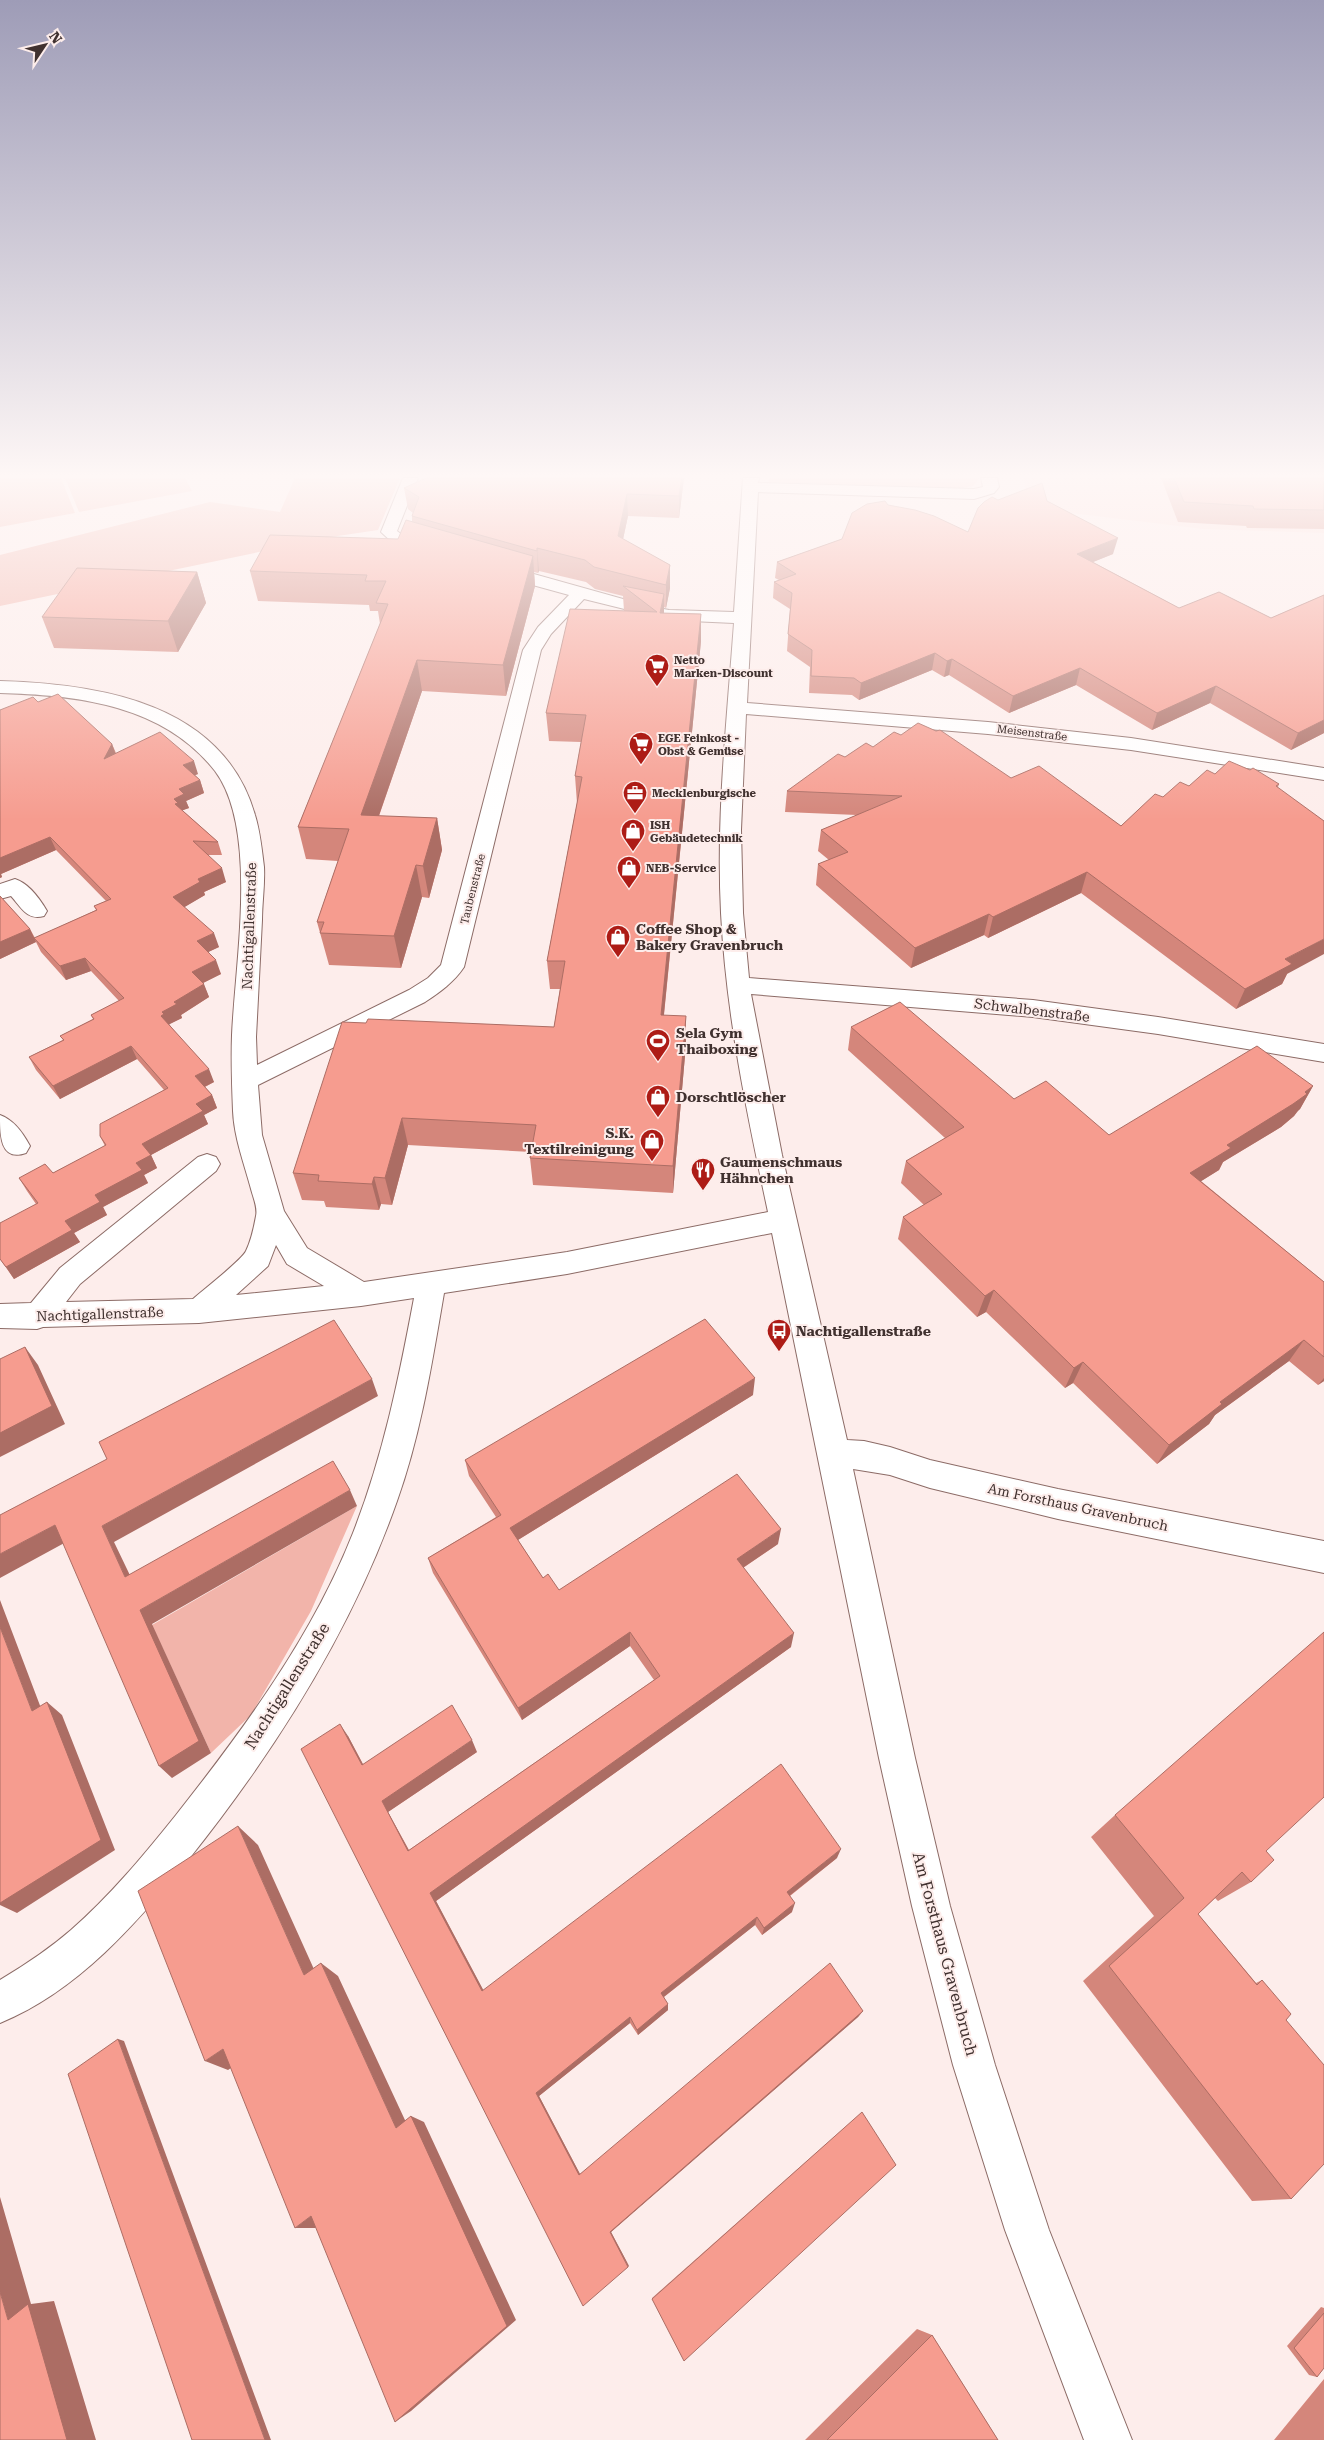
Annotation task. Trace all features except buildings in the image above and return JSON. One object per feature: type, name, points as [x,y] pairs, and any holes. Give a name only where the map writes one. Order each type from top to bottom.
[{"type":"street","points":[[576,592],[661,614],[742,618]]},
{"type":"street","name":"Am Forsthaus Gravenbruch","points":[[744,592],[730,830],[732,913],[738,985],[782,1220],[834,1454],[849,1535],[899,1767],[931,1906],[974,2065],[1027,2230],[1108,2440]]},
{"type":"street","name":"Taubenstraße","points":[[244,1081],[306,1054],[420,994],[444,978],[452,967],[532,650],[544,632],[580,593]]},
{"type":"street","name":"Nachtigallenstraße","points":[[0,687],[40,688],[75,692],[152,712],[173,723],[195,739],[218,762],[231,781],[245,815],[253,869],[244,1037],[244,1081],[249,1135],[271,1213],[297,1256],[361,1294]]},
{"type":"street","name":"Meisenstraße","points":[[737,708],[988,728],[1131,744],[1324,774]]},
{"type":"street","points":[[0,892],[15,886],[36,911]]},
{"type":"street","name":"Schwalbenstraße","points":[[738,985],[937,1000],[1048,1011],[1231,1036],[1324,1053]]},
{"type":"street","points":[[0,1125],[17,1146]]},
{"type":"street","points":[[37,1317],[70,1276],[207,1164]]},
{"type":"street","points":[[199,1311],[258,1258],[271,1213]]},
{"type":"street","name":"Nachtigallenstraße","points":[[0,1316],[37,1317],[199,1311],[361,1294],[567,1262],[782,1220]]},
{"type":"street","name":"Nachtigallenstraße","points":[[0,2003],[60,1964],[94,1935],[144,1881],[200,1816],[264,1727],[298,1674],[334,1609],[359,1557],[382,1498],[404,1422],[430,1284]]},
{"type":"street","name":"Am Forsthaus Gravenbruch","points":[[834,1454],[864,1455],[930,1474],[1058,1504],[1324,1557]]},
{"type":"shaded area","points":[[0,592],[68,592],[0,606]]},
{"type":"shaded area","points":[[357,1506],[311,1611],[251,1715],[211,1753],[152,1625]]},
{"type":"place","name":"Netto Marken-Discount","points":[[657,687]]},
{"type":"place","name":"EGE Feinkost - Obst & Gemüse","points":[[641,765]]},
{"type":"place","name":"Mecklenburgische","points":[[635,814]]},
{"type":"place","name":"ISH Gebäudetechnik","points":[[633,852]]},
{"type":"place","name":"NEB-Service","points":[[629,889]]},
{"type":"place","name":"Coffee Shop & Bakery Gravenbruch","points":[[618,958]]},
{"type":"place","name":"Sela Gym Thaiboxing","points":[[658,1062]]},
{"type":"place","name":"Dorschtlöscher","points":[[658,1118]]},
{"type":"place","name":"S.K. Textilreinigung","points":[[652,1162]]},
{"type":"place","name":"Gaumenschmaus Hähnchen","points":[[703,1191]]},
{"type":"place","name":"Nachtigallenstraße","points":[[779,1352]]}]
